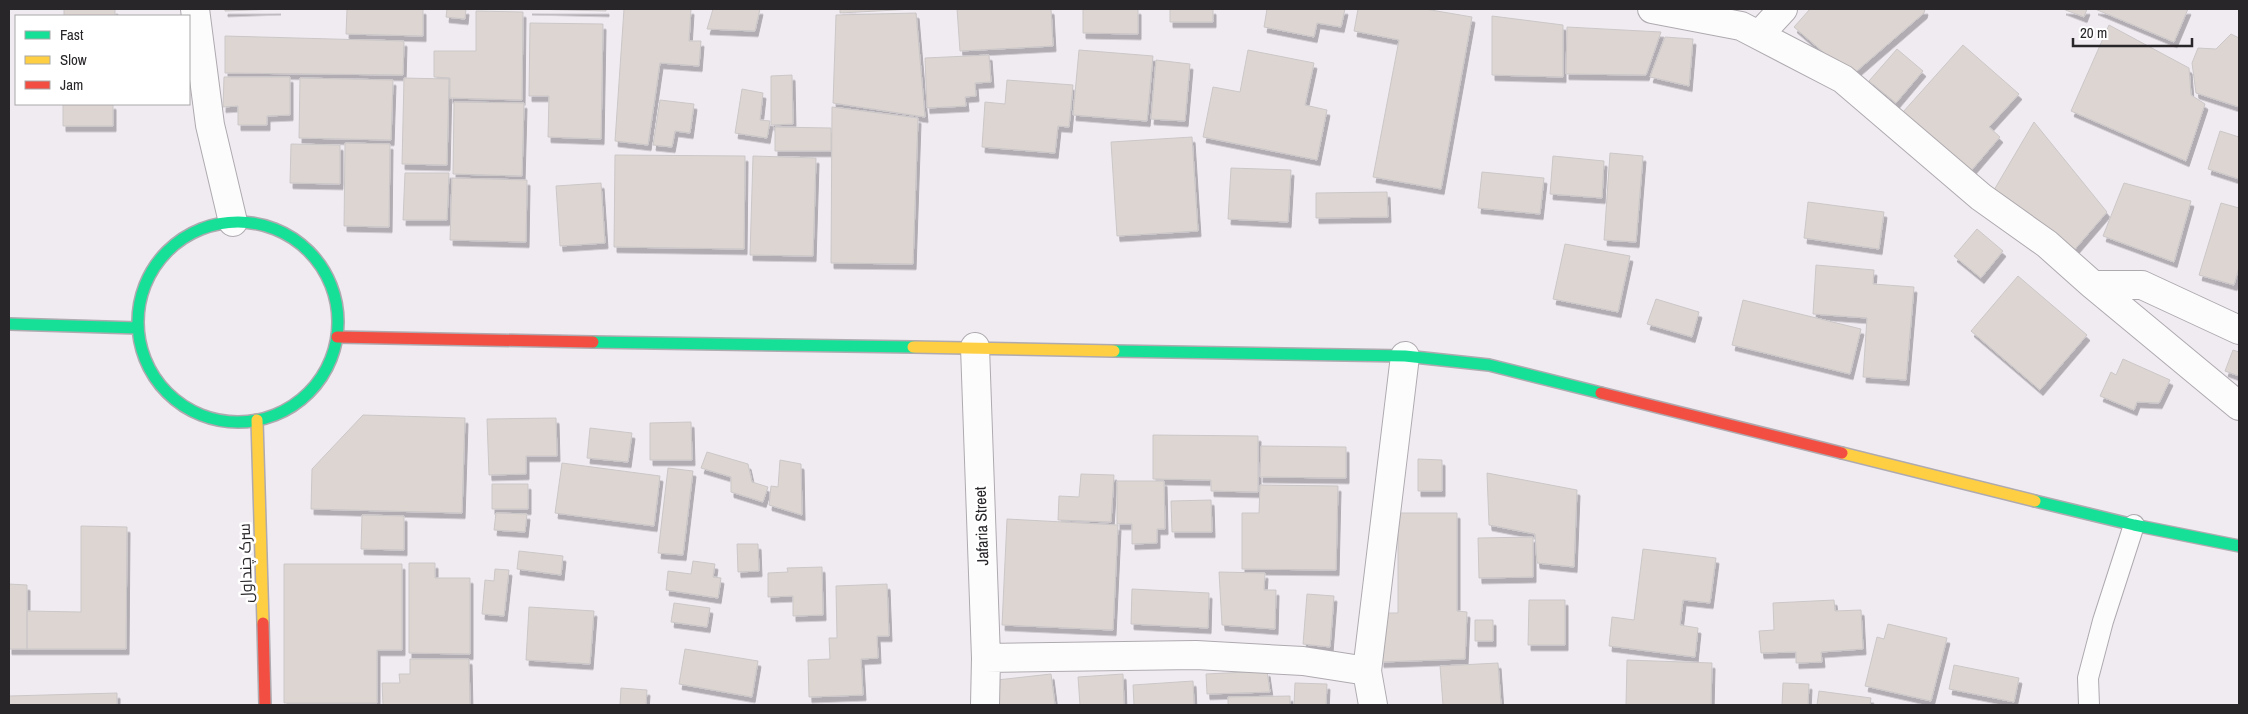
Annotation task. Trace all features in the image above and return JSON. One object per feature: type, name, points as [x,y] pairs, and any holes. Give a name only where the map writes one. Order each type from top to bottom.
[{"type":"main road","points":[[233,222],[259,224],[282,232],[303,246],[315,258],[332,287],[338,312],[338,337],[329,366],[311,391],[286,410],[257,420],[207,420],[175,401],[157,381],[144,356],[138,328],[139,302],[148,278],[163,256],[191,234],[207,227],[233,222]]},
{"type":"main road","points":[[9,324],[138,328]]},
{"type":"main road","points":[[338,337],[1405,356],[1489,364],[2134,525],[2239,546]]},
{"type":"main road","name":"سرک چنداول","points":[[257,420],[265,705]]},
{"type":"street","points":[[195,9],[210,125],[233,222]]},
{"type":"street","points":[[1652,9],[1741,26],[1843,79],[1981,197],[2047,244],[2093,285],[2239,406]]},
{"type":"street","points":[[1759,35],[1783,9]]},
{"type":"street","points":[[2093,285],[2142,285],[2239,330]]},
{"type":"street","name":"Jafaria Street","points":[[974,347],[986,658],[985,705]]},
{"type":"street","points":[[1373,705],[1367,671],[1405,356]]},
{"type":"street","points":[[986,658],[1196,656],[1302,662],[1367,671]]},
{"type":"lane","points":[[2089,705],[2088,678],[2103,621],[2134,525]]},
{"type":"building","points":[[64,9],[115,9],[115,15],[64,15]]},
{"type":"building","points":[[225,9],[278,9],[225,11]]},
{"type":"building","points":[[347,9],[423,9],[423,36],[346,34]]},
{"type":"building","points":[[447,9],[466,9],[465,19],[446,17]]},
{"type":"building","points":[[529,9],[606,9],[606,11]]},
{"type":"building","points":[[624,9],[691,9],[689,41],[701,41],[699,66],[660,63],[648,145],[615,141]]},
{"type":"building","points":[[713,9],[760,9],[755,31],[707,29]]},
{"type":"building","points":[[840,9],[914,9],[840,13]]},
{"type":"building","points":[[957,9],[1051,9],[1053,46],[960,51]]},
{"type":"building","points":[[1083,9],[1138,9],[1138,34],[1083,33]]},
{"type":"building","points":[[1170,9],[1213,9],[1213,22],[1170,22]]},
{"type":"building","points":[[1267,9],[1345,9],[1341,27],[1317,23],[1314,37],[1264,27]]},
{"type":"building","points":[[1358,9],[1425,9],[1472,17],[1441,189],[1373,177],[1399,40],[1354,31]]},
{"type":"building","points":[[1810,9],[1925,9],[1924,13],[1851,76],[1794,27]]},
{"type":"building","points":[[2063,9],[2087,9],[2084,17]]},
{"type":"building","points":[[2095,9],[2188,9],[2174,42]]},
{"type":"building","points":[[476,11],[523,12],[522,100],[450,98],[450,78],[434,77],[434,51],[476,51]]},
{"type":"building","points":[[916,13],[925,117],[833,103],[836,15]]},
{"type":"building","points":[[1492,16],[1563,25],[1563,77],[1492,75]]},
{"type":"building","points":[[530,23],[603,24],[601,139],[548,137],[549,96],[529,96]]},
{"type":"building","points":[[2109,25],[2189,68],[2191,95],[2205,104],[2186,161],[2071,111]]},
{"type":"building","points":[[1567,27],[1661,32],[1646,75],[1566,74]]},
{"type":"building","points":[[2231,34],[2239,38],[2239,107],[2196,93],[2192,63],[2198,48],[2216,49]]},
{"type":"building","points":[[225,36],[404,41],[403,75],[225,73]]},
{"type":"building","points":[[1665,37],[1693,39],[1689,86],[1650,77]]},
{"type":"building","points":[[1963,45],[2019,94],[1989,127],[2000,137],[1970,172],[1903,112]]},
{"type":"building","points":[[1897,49],[1923,71],[1896,103],[1869,81]]},
{"type":"building","points":[[1079,50],[1153,56],[1147,121],[1073,115]]},
{"type":"building","points":[[1248,50],[1314,63],[1305,105],[1327,110],[1317,160],[1203,137],[1213,87],[1240,92]]},
{"type":"building","points":[[989,55],[991,82],[975,83],[976,96],[965,97],[966,106],[927,108],[925,58]]},
{"type":"building","points":[[1156,60],[1190,64],[1185,121],[1151,119]]},
{"type":"building","points":[[792,75],[793,124],[771,125],[771,76]]},
{"type":"building","points":[[224,77],[290,77],[290,115],[267,116],[267,125],[238,125],[238,106],[223,107]]},
{"type":"building","points":[[300,78],[393,80],[391,140],[299,138]]},
{"type":"building","points":[[404,78],[449,79],[447,165],[402,164]]},
{"type":"building","points":[[1007,80],[1073,85],[1069,127],[1058,126],[1055,153],[982,147],[985,102],[1005,104]]},
{"type":"building","points":[[742,89],[763,93],[760,120],[770,121],[767,138],[735,133]]},
{"type":"building","points":[[660,100],[694,104],[690,133],[675,131],[672,147],[653,145]]},
{"type":"building","points":[[454,102],[524,103],[522,176],[453,174]]},
{"type":"building","points":[[63,105],[113,105],[113,126],[63,126]]},
{"type":"building","points":[[832,107],[918,118],[913,264],[831,263]]},
{"type":"building","points":[[2034,122],[2107,212],[2070,255],[1994,190]]},
{"type":"building","points":[[775,127],[831,128],[831,151],[775,151]]},
{"type":"building","points":[[2220,131],[2239,137],[2239,179],[2208,169]]},
{"type":"building","points":[[1192,137],[1198,231],[1117,236],[1111,142]]},
{"type":"building","points":[[345,143],[390,144],[389,227],[344,226]]},
{"type":"building","points":[[291,144],[340,145],[340,184],[290,183]]},
{"type":"building","points":[[1610,153],[1643,156],[1636,242],[1604,240]]},
{"type":"building","points":[[615,155],[745,156],[744,249],[614,247]]},
{"type":"building","points":[[753,156],[816,158],[813,256],[750,255]]},
{"type":"building","points":[[1553,156],[1604,161],[1602,198],[1550,194]]},
{"type":"building","points":[[1231,168],[1291,170],[1288,222],[1228,219]]},
{"type":"building","points":[[1482,172],[1544,178],[1540,214],[1478,208]]},
{"type":"building","points":[[405,173],[449,173],[447,220],[403,220]]},
{"type":"building","points":[[452,178],[527,180],[526,242],[450,240]]},
{"type":"building","points":[[601,183],[605,243],[560,246],[556,186]]},
{"type":"building","points":[[2124,183],[2191,201],[2174,262],[2103,236]]},
{"type":"building","points":[[1387,192],[1388,217],[1316,218],[1316,193]]},
{"type":"building","points":[[1808,202],[1884,212],[1879,249],[1804,238]]},
{"type":"building","points":[[2221,203],[2239,208],[2239,267],[2234,285],[2199,275]]},
{"type":"building","points":[[1977,229],[2003,251],[1981,278],[1954,256]]},
{"type":"building","points":[[1565,244],[1630,256],[1618,312],[1553,299]]},
{"type":"building","points":[[1816,265],[1874,270],[1873,284],[1914,287],[1906,380],[1863,377],[1867,318],[1813,314]]},
{"type":"building","points":[[2018,276],[2087,335],[2040,390],[1971,331]]},
{"type":"building","points":[[1656,299],[1699,312],[1692,337],[1647,324]]},
{"type":"building","points":[[1743,300],[1861,329],[1850,374],[1732,345]]},
{"type":"building","points":[[2233,350],[2239,352],[2239,376],[2225,371]]},
{"type":"building","points":[[2123,359],[2170,380],[2159,403],[2137,402],[2134,410],[2100,396],[2111,372],[2116,375]]},
{"type":"building","points":[[363,415],[465,418],[462,513],[311,509],[312,469]]},
{"type":"building","points":[[556,418],[557,456],[526,456],[526,474],[489,475],[487,419]]},
{"type":"building","points":[[691,422],[692,460],[650,460],[650,423]]},
{"type":"building","points":[[590,428],[632,433],[628,462],[587,458]]},
{"type":"building","points":[[1153,435],[1258,436],[1258,492],[1211,491],[1211,480],[1153,479]]},
{"type":"building","points":[[1261,446],[1346,447],[1346,478],[1260,477]]},
{"type":"building","points":[[707,452],[748,464],[752,482],[768,487],[763,502],[731,492],[731,477],[701,468]]},
{"type":"building","points":[[1418,459],[1442,460],[1442,491],[1418,491]]},
{"type":"building","points":[[780,460],[801,464],[802,515],[769,505],[771,486],[778,487]]},
{"type":"building","points":[[562,463],[660,476],[654,526],[555,513]]},
{"type":"building","points":[[668,468],[693,471],[683,555],[658,553]]},
{"type":"building","points":[[1487,473],[1577,490],[1574,567],[1537,563],[1535,534],[1489,525]]},
{"type":"building","points":[[1081,474],[1114,475],[1111,522],[1058,520],[1059,496],[1079,497]]},
{"type":"building","points":[[1117,481],[1164,481],[1165,529],[1157,529],[1157,543],[1132,544],[1132,524],[1117,524]]},
{"type":"building","points":[[492,484],[528,484],[528,509],[492,509]]},
{"type":"building","points":[[1260,485],[1338,486],[1336,570],[1242,569],[1242,513],[1259,513]]},
{"type":"building","points":[[1211,500],[1212,532],[1172,532],[1171,501]]},
{"type":"building","points":[[496,513],[527,514],[525,532],[494,530]]},
{"type":"building","points":[[1398,513],[1457,513],[1457,611],[1467,612],[1465,659],[1381,662],[1381,613],[1398,613]]},
{"type":"building","points":[[362,515],[404,516],[404,550],[361,549]]},
{"type":"building","points":[[1007,519],[1118,525],[1113,630],[1002,625]]},
{"type":"building","points":[[81,526],[127,527],[126,649],[27,649],[27,611],[81,612]]},
{"type":"building","points":[[1533,537],[1533,577],[1479,578],[1478,538]]},
{"type":"building","points":[[737,544],[758,544],[759,571],[738,572]]},
{"type":"building","points":[[1643,549],[1716,558],[1710,603],[1683,600],[1680,625],[1698,628],[1695,657],[1609,646],[1612,617],[1634,620]]},
{"type":"building","points":[[519,551],[563,556],[561,575],[517,569]]},
{"type":"building","points":[[693,561],[715,564],[713,577],[721,578],[718,598],[666,590],[668,571],[691,574]]},
{"type":"building","points":[[409,563],[435,563],[435,578],[470,578],[470,654],[409,653]]},
{"type":"building","points":[[284,564],[402,564],[402,650],[377,650],[377,703],[284,703]]},
{"type":"building","points":[[822,567],[823,615],[793,616],[793,596],[768,597],[768,573],[788,572],[787,568]]},
{"type":"building","points":[[495,569],[509,570],[504,616],[482,614],[485,580],[494,581]]},
{"type":"building","points":[[1219,572],[1265,573],[1264,590],[1276,590],[1275,629],[1222,625]]},
{"type":"building","points":[[9,584],[27,585],[27,649],[9,649]]},
{"type":"building","points":[[887,584],[889,636],[877,636],[878,658],[861,659],[863,695],[809,697],[808,660],[830,659],[829,638],[837,638],[836,586]]},
{"type":"building","points":[[1132,589],[1209,593],[1208,628],[1131,624]]},
{"type":"building","points":[[1307,594],[1334,596],[1330,647],[1303,644]]},
{"type":"building","points":[[1529,600],[1565,600],[1565,645],[1528,645]]},
{"type":"building","points":[[1834,600],[1835,611],[1861,610],[1863,649],[1821,652],[1822,662],[1796,663],[1796,652],[1761,653],[1759,631],[1774,630],[1773,603]]},
{"type":"building","points":[[674,603],[710,608],[707,627],[671,622]]},
{"type":"building","points":[[529,607],[594,611],[590,664],[526,660]]},
{"type":"building","points":[[1475,620],[1493,620],[1493,641],[1475,641]]},
{"type":"building","points":[[1888,624],[1947,638],[1931,701],[1865,686],[1877,637],[1884,639]]},
{"type":"building","points":[[685,649],[758,661],[752,697],[679,684]]},
{"type":"building","points":[[410,659],[469,659],[470,705],[383,705],[382,683],[400,683],[399,674],[410,674]]},
{"type":"building","points":[[1627,660],[1712,663],[1711,705],[1626,705]]},
{"type":"building","points":[[1498,663],[1501,705],[1443,705],[1440,666]]},
{"type":"building","points":[[1954,665],[2019,678],[2014,702],[1949,689]]},
{"type":"building","points":[[1267,671],[1270,692],[1207,694],[1206,674]]},
{"type":"building","points":[[1051,674],[1055,705],[999,705],[997,680]]},
{"type":"building","points":[[1123,674],[1124,705],[1080,705],[1078,677]]},
{"type":"building","points":[[1193,681],[1194,705],[1134,705],[1133,685]]},
{"type":"building","points":[[1295,683],[1327,684],[1326,705],[1294,705]]},
{"type":"building","points":[[1783,683],[1809,684],[1808,705],[1782,705]]},
{"type":"building","points":[[621,688],[647,690],[646,705],[620,705]]},
{"type":"building","points":[[1819,691],[1871,698],[1870,705],[1817,705]]},
{"type":"building","points":[[117,693],[117,705],[9,705],[9,696]]},
{"type":"building","points":[[1290,696],[1290,705],[1228,705],[1228,697]]},
{"type":"traffic: fast","points":[[238,222],[257,224],[285,234],[301,245],[315,259],[330,284],[336,303],[338,322],[336,341],[326,369],[315,385],[301,399],[276,414],[257,420],[238,422],[219,420],[191,410],[175,399],[161,385],[146,360],[140,341],[138,322],[140,303],[150,275],[161,259],[175,245],[200,230],[219,224],[238,222]]},
{"type":"traffic: fast","points":[[9,324],[138,328]]},
{"type":"traffic: fast","points":[[593,342],[913,347]]},
{"type":"traffic: fast","points":[[1114,351],[1405,356],[1489,365],[1601,393]]},
{"type":"traffic: fast","points":[[2035,501],[2134,525],[2239,546]]},
{"type":"traffic: slow","points":[[913,347],[1114,351]]},
{"type":"traffic: slow","points":[[257,420],[263,623]]},
{"type":"traffic: slow","points":[[1842,453],[2035,501]]},
{"type":"traffic: jam","points":[[337,337],[593,342]]},
{"type":"traffic: jam","points":[[1601,393],[1842,453]]},
{"type":"traffic: jam","points":[[263,623],[265,705]]}]
